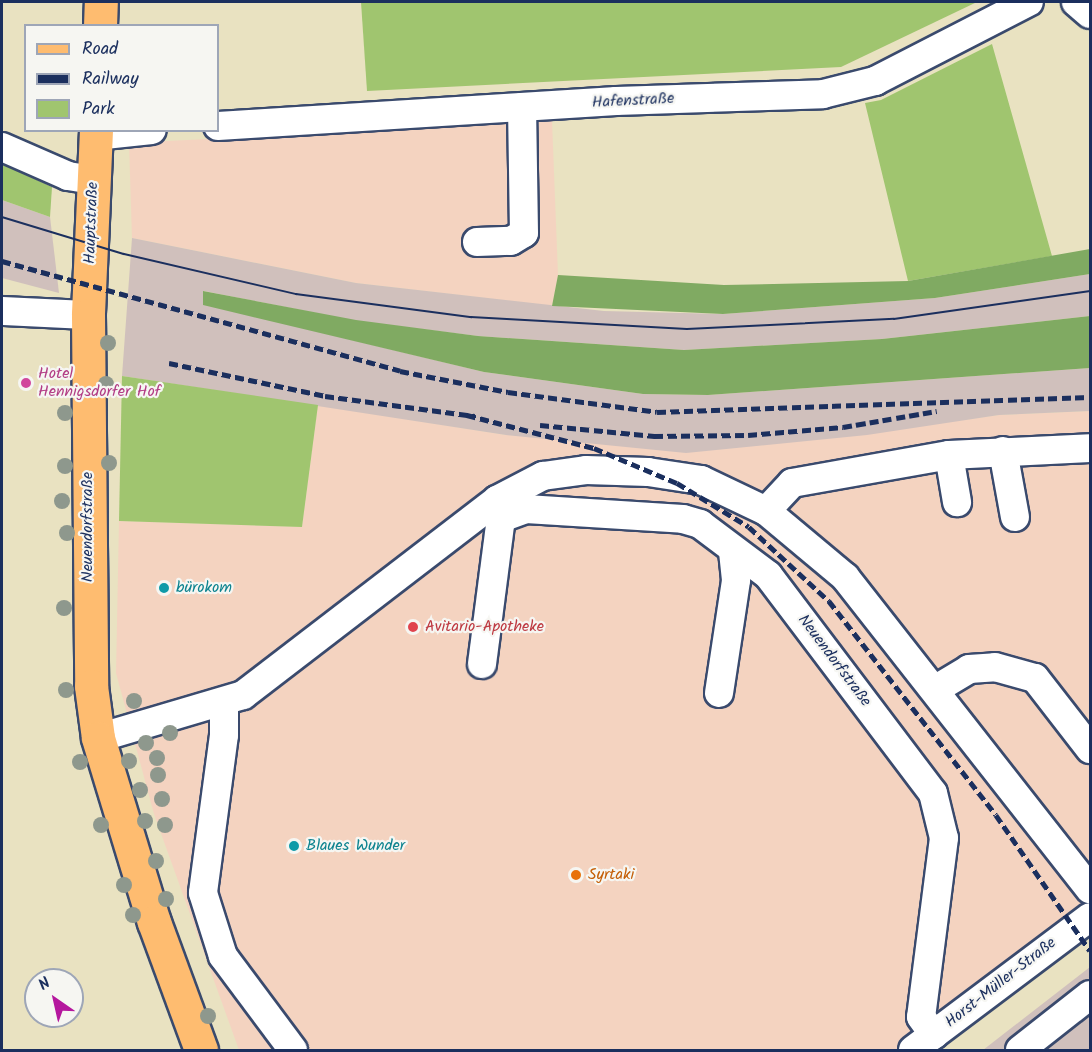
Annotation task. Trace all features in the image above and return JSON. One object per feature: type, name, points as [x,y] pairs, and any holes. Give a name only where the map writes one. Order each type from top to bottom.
[{"type":"main road","points":[[100,24],[101,2]]},
{"type":"main road","name":"Hauptstraße","points":[[88,315],[95,133]]},
{"type":"main road","name":"Neuendorfstraße","points":[[88,315],[88,610],[91,686],[98,738],[154,922],[201,1050]]},
{"type":"street","name":"Hafenstraße","points":[[219,126],[522,106],[823,94],[875,81],[1029,2]]},
{"type":"street","points":[[1076,2],[1090,14]]},
{"type":"street","points":[[477,242],[511,241],[524,234],[522,106]]},
{"type":"street","points":[[95,133],[114,132]]},
{"type":"street","points":[[2,147],[68,176],[94,180]]},
{"type":"street","points":[[2,311],[88,315]]},
{"type":"street","points":[[766,511],[792,483],[949,455],[1090,448]]},
{"type":"street","points":[[1003,451],[1015,517]]},
{"type":"street","points":[[949,455],[957,502]]},
{"type":"street","name":"Neuendorfstraße","points":[[504,518],[543,476],[586,470],[638,471],[701,480],[766,511],[845,577],[936,689],[1090,890]]},
{"type":"street","name":"Neuendorfstraße","points":[[98,738],[224,703],[262,683],[504,518],[526,509],[683,519],[700,525],[768,575],[933,793],[944,838],[921,1017],[923,1043]]},
{"type":"street","points":[[504,518],[505,615]]},
{"type":"street","points":[[482,664],[504,518]]},
{"type":"street","points":[[713,644],[722,579],[733,550]]},
{"type":"street","points":[[719,693],[736,580],[733,550]]},
{"type":"street","points":[[936,689],[969,669],[995,667],[1035,678],[1090,749]]},
{"type":"street","points":[[224,703],[224,735],[202,893],[223,956],[292,1050]]},
{"type":"street","name":"Horst-Müller-Straße","points":[[923,1043],[1090,917]]},
{"type":"street","points":[[1020,1050],[1090,995]]},
{"type":"shaded area","points":[[552,121],[558,275],[552,306],[356,283],[132,238],[129,143]]},
{"type":"shaded area","points":[[2,200],[50,217],[59,293],[2,278]]},
{"type":"shaded area","points":[[132,238],[356,283],[604,311],[723,314],[935,298],[1090,274],[1090,316],[882,339],[684,350],[478,336],[356,321],[204,291],[203,304],[484,372],[643,394],[708,395],[1090,368],[1090,411],[999,415],[867,435],[686,453],[506,435],[122,376]]},
{"type":"shaded area","points":[[318,405],[506,435],[933,424],[999,415],[1090,411],[1090,899],[895,1050],[239,1050],[154,814],[116,673],[119,521],[302,527]]},
{"type":"shaded area","points":[[1090,967],[1090,1050],[983,1050]]},
{"type":"green space","points":[[361,2],[977,2],[841,67],[367,91]]},
{"type":"green space","points":[[992,44],[1052,256],[908,281],[865,103],[881,100]]},
{"type":"green space","points":[[2,164],[52,187],[50,217],[2,200]]},
{"type":"green space","points":[[1090,249],[1090,274],[935,298],[723,314],[552,306],[558,275],[724,285],[908,281]]},
{"type":"green space","points":[[203,291],[356,320],[478,336],[684,350],[882,339],[1090,316],[1090,368],[708,395],[643,394],[484,372],[203,305]]},
{"type":"green space","points":[[122,376],[318,405],[302,527],[119,521]]},
{"type":"tram line","points":[[2,217],[124,254],[296,294],[471,317],[687,329],[894,319],[1090,291]]},
{"type":"railway","points":[[2,261],[400,371],[508,392],[657,412],[1090,397]]},
{"type":"railway","points":[[169,363],[325,396],[475,416]]},
{"type":"railway","points":[[540,425],[654,436],[748,435],[843,427],[937,411]]},
{"type":"railway","points":[[467,415],[594,448],[677,483],[749,527],[829,601],[996,815],[1090,951]]},
{"type":"place","name":"Hotel Hennigsdorfer Hof","points":[[26,383]]},
{"type":"place","name":"bürokom","points":[[164,588]]},
{"type":"place","name":"Avitario-Apotheke","points":[[413,627]]},
{"type":"place","name":"Blaues Wunder","points":[[294,846]]},
{"type":"place","name":"Syrtaki","points":[[576,875]]}]
